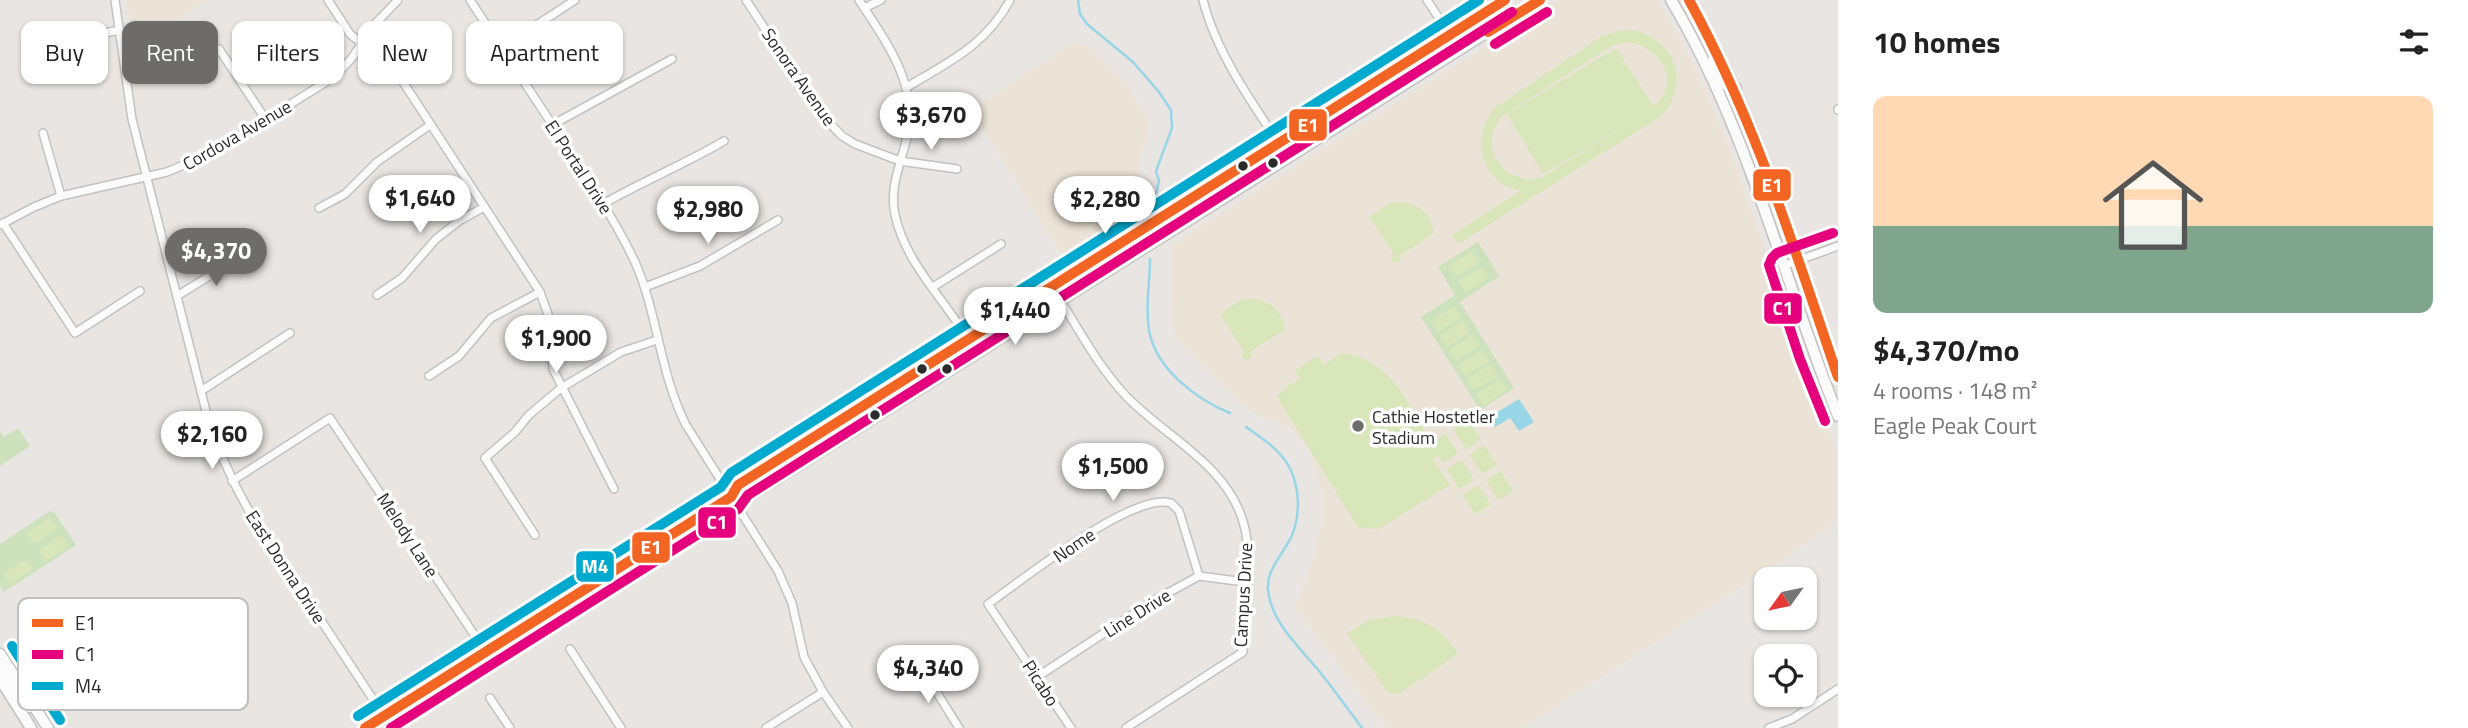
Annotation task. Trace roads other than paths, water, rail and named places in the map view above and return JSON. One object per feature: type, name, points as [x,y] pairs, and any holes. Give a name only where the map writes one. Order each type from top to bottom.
[{"type":"main road","points":[[1671,0],[1703,56],[1742,149],[1838,416]]},
{"type":"main road","points":[[1689,0],[1736,88],[1838,377]]},
{"type":"main road","points":[[1703,56],[1712,61],[1725,86],[1729,89],[1736,88]]},
{"type":"main road","points":[[0,654],[18,682]]},
{"type":"main road","points":[[0,667],[18,694]]},
{"type":"main road","points":[[0,679],[18,707]]},
{"type":"main road","points":[[20,710],[31,728]]},
{"type":"main road","points":[[37,710],[48,728]]},
{"type":"street","name":"East Donna Drive","points":[[115,0],[128,102],[212,433],[232,481],[266,538],[392,728]]},
{"type":"street","points":[[328,0],[358,42]]},
{"type":"street","name":"Cordova Avenue","points":[[378,21],[398,0]]},
{"type":"street","name":"El Portal Drive","points":[[470,0],[484,21]]},
{"type":"street","points":[[544,21],[576,0]]},
{"type":"street","name":"Sonora Avenue","points":[[746,0],[828,123],[855,144],[900,161],[957,169]]},
{"type":"street","points":[[859,0],[896,59],[907,87],[909,124],[894,177],[892,197],[895,217],[906,244],[968,340]]},
{"type":"street","points":[[864,8],[881,0]]},
{"type":"street","points":[[907,87],[977,43],[1001,17],[1010,0]]},
{"type":"street","points":[[1203,0],[1221,50],[1289,158]]},
{"type":"street","points":[[1427,0],[1459,51]]},
{"type":"street","points":[[365,728],[732,497],[738,485],[1506,0]]},
{"type":"street","points":[[732,497],[747,499],[1540,0]]},
{"type":"street","points":[[108,32],[120,30]]},
{"type":"street","name":"Cordova Avenue","points":[[1,224],[61,196],[147,178],[190,164],[334,77],[358,49]]},
{"type":"street","points":[[219,50],[266,120]]},
{"type":"street","points":[[552,125],[672,59]]},
{"type":"street","points":[[403,84],[540,292],[550,320],[552,369],[614,489]]},
{"type":"street","name":"El Portal Drive","points":[[525,84],[626,244],[645,287],[677,407],[786,585],[804,657],[823,692],[848,728]]},
{"type":"street","points":[[319,208],[345,194],[377,162],[430,125]]},
{"type":"street","points":[[43,133],[61,196]]},
{"type":"street","points":[[603,204],[724,141]]},
{"type":"street","points":[[377,295],[402,278],[436,239],[459,221],[484,207]]},
{"type":"street","points":[[645,287],[708,262],[778,220]]},
{"type":"street","points":[[1,224],[75,333],[140,291]]},
{"type":"street","points":[[933,287],[1001,244]]},
{"type":"street","points":[[1783,266],[1838,246]]},
{"type":"street","points":[[177,296],[240,257]]},
{"type":"street","points":[[429,376],[459,356],[491,318],[540,292]]},
{"type":"street","name":"Campus Drive","points":[[1061,301],[1118,388],[1224,483],[1238,507],[1246,533],[1248,552],[1241,624],[1243,652],[1126,728]]},
{"type":"street","points":[[201,391],[290,333]]},
{"type":"street","points":[[535,535],[485,458],[561,388],[621,352],[657,340]]},
{"type":"street","name":"Melody Lane","points":[[232,481],[330,418],[485,651]]},
{"type":"street","name":"Nome","points":[[988,604],[1123,513],[1153,501],[1171,503],[1179,511],[1199,576]]},
{"type":"street","points":[[1199,576],[1245,582]]},
{"type":"street","name":"Line Drive","points":[[1037,677],[1153,601],[1199,576]]},
{"type":"street","name":"Picabo","points":[[988,604],[1071,728]]},
{"type":"street","points":[[570,649],[621,728]]},
{"type":"street","points":[[921,667],[959,728]]},
{"type":"street","points":[[1769,728],[1793,719],[1838,690]]},
{"type":"street","points":[[766,728],[823,692]]},
{"type":"street","points":[[490,698],[510,728]]},
{"type":"water","points":[[1519,399],[1534,422],[1519,431],[1510,418],[1495,427],[1489,417]]},
{"type":"waterway","points":[[1078,0],[1080,14],[1087,24],[1133,62],[1171,110],[1172,128],[1156,171],[1159,181],[1153,206]]},
{"type":"waterway","points":[[1150,259],[1148,321],[1153,344],[1179,381],[1204,400],[1230,413]]},
{"type":"waterway","points":[[1246,427],[1282,457],[1289,466],[1296,488],[1298,508],[1295,528],[1272,568],[1268,581],[1272,607],[1290,637],[1362,728]]},
{"type":"place","name":"Cathie Hostetler Stadium","points":[[1358,426]]}]
